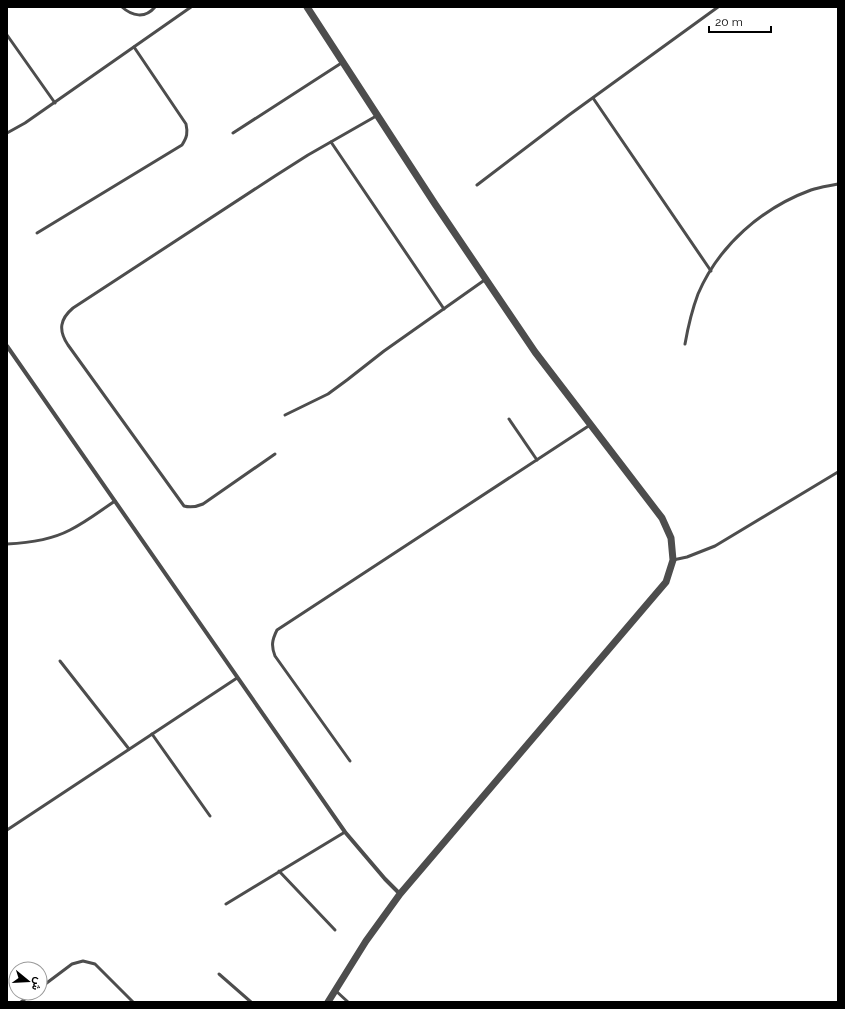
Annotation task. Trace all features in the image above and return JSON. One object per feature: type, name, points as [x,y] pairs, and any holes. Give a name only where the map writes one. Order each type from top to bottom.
[{"type":"street","points":[[307,7],[535,352],[662,518],[672,538],[673,560],[666,582],[400,894],[366,941],[328,1002]]},
{"type":"street","points":[[7,346],[345,832],[385,879],[400,894]]},
{"type":"lane","points":[[122,7],[133,14],[140,16],[147,14],[155,7]]},
{"type":"lane","points":[[7,133],[55,103],[191,7]]},
{"type":"lane","points":[[477,185],[718,7]]},
{"type":"lane","points":[[7,35],[55,103]]},
{"type":"lane","points":[[37,233],[182,145],[186,138],[186,124],[134,47]]},
{"type":"lane","points":[[233,133],[343,62]]},
{"type":"lane","points":[[593,98],[710,271]]},
{"type":"lane","points":[[275,454],[197,507],[190,508],[184,506],[63,338],[62,321],[67,313],[73,308],[275,176],[378,115]]},
{"type":"lane","points":[[331,142],[444,309]]},
{"type":"lane","points":[[685,344],[690,319],[698,294],[710,271],[730,244],[754,221],[782,203],[812,190],[838,184]]},
{"type":"lane","points":[[286,416],[328,394],[384,351],[486,280]]},
{"type":"lane","points":[[509,420],[537,460]]},
{"type":"lane","points":[[350,761],[275,656],[272,650],[272,643],[277,630],[590,424]]},
{"type":"lane","points":[[673,560],[687,557],[715,546],[838,472]]},
{"type":"lane","points":[[7,544],[26,543],[41,540],[70,530],[115,501]]},
{"type":"lane","points":[[60,661],[129,749]]},
{"type":"lane","points":[[7,830],[237,678]]},
{"type":"lane","points":[[152,734],[210,816]]},
{"type":"lane","points":[[226,904],[345,832]]},
{"type":"lane","points":[[279,871],[335,930]]},
{"type":"lane","points":[[48,982],[72,964],[83,961],[95,964],[133,1002]]},
{"type":"lane","points":[[220,974],[251,1002]]},
{"type":"lane","points":[[335,990],[348,1002]]}]
